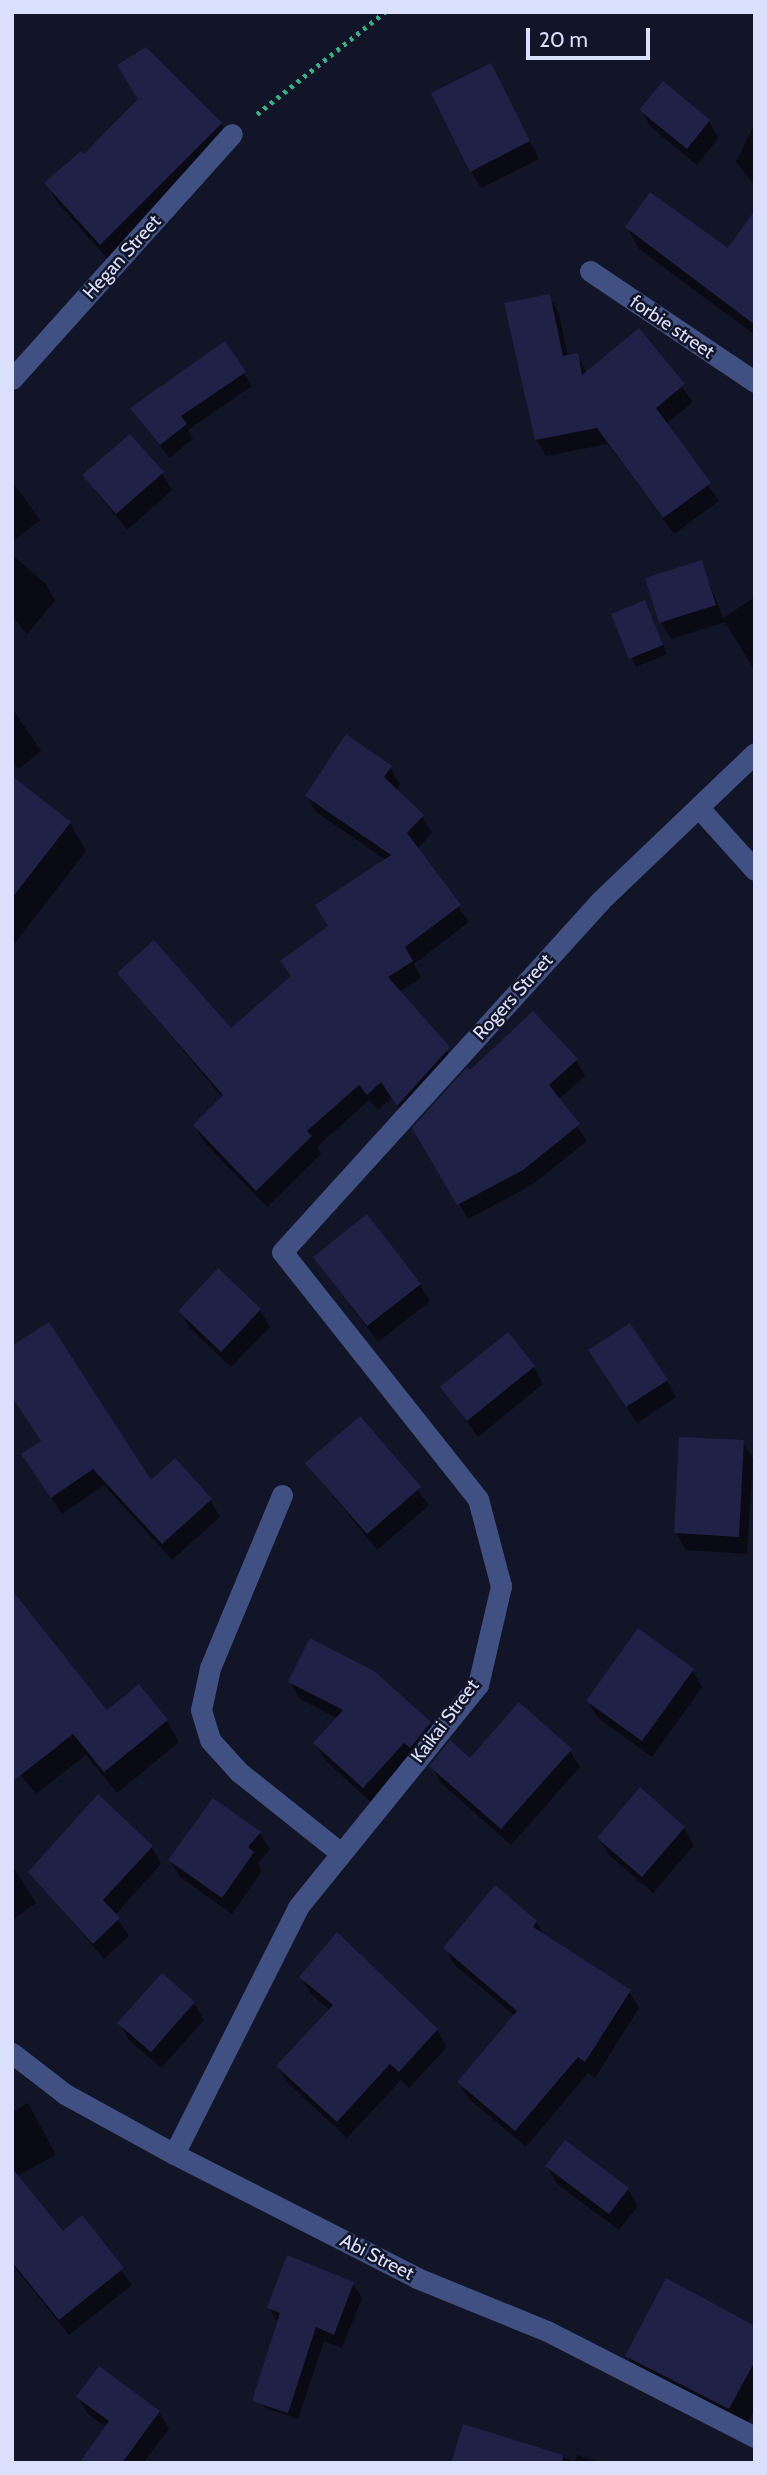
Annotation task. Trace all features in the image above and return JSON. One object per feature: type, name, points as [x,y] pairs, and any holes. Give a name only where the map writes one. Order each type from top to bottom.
[{"type":"street","name":"Hegan Street","points":[[12,379],[232,134]]},
{"type":"street","name":"forbie street","points":[[590,271],[755,383]]},
{"type":"street","name":"Rogers Street","points":[[282,1252],[600,901],[700,809],[755,753]]},
{"type":"street","points":[[700,809],[755,870]]},
{"type":"street","name":"Kaikai Street","points":[[174,2154],[298,1907],[478,1685],[501,1586],[478,1499],[282,1252]]},
{"type":"street","points":[[282,1494],[210,1668],[201,1710],[211,1740],[239,1772],[341,1853]]},
{"type":"street","name":"Abi Street","points":[[12,2053],[65,2094],[174,2154],[417,2278],[547,2331],[755,2437]]},
{"type":"path","points":[[232,134],[385,12]]},
{"type":"building","points":[[146,47],[222,123],[100,245],[44,183],[81,151],[84,154],[138,99],[117,65]]},
{"type":"building","points":[[491,63],[530,141],[470,172],[431,93]]},
{"type":"building","points":[[663,81],[710,120],[687,149],[639,110]]},
{"type":"building","points":[[650,192],[728,248],[755,210],[755,325],[625,227]]},
{"type":"building","points":[[550,294],[563,356],[578,353],[582,375],[639,328],[685,384],[656,408],[711,483],[663,518],[597,428],[535,440],[504,303]]},
{"type":"building","points":[[225,341],[246,372],[181,416],[187,424],[160,445],[130,408]]},
{"type":"building","points":[[130,434],[164,472],[116,514],[82,475]]},
{"type":"building","points":[[702,560],[716,605],[659,623],[645,578]]},
{"type":"building","points":[[645,600],[663,645],[629,659],[611,614]]},
{"type":"building","points":[[346,734],[392,766],[384,777],[424,815],[407,833],[461,905],[405,947],[413,961],[388,977],[450,1047],[397,1106],[381,1082],[367,1095],[359,1085],[307,1131],[312,1136],[256,1191],[193,1125],[223,1095],[117,973],[154,940],[231,1028],[291,976],[280,961],[328,926],[315,905],[391,855],[305,796]]},
{"type":"building","points":[[12,776],[71,822],[12,898]]},
{"type":"building","points":[[533,1011],[578,1059],[549,1085],[580,1124],[523,1170],[457,1205],[412,1128],[467,1067],[470,1070]]},
{"type":"building","points":[[367,1214],[421,1284],[367,1326],[313,1257]]},
{"type":"building","points":[[218,1268],[261,1309],[221,1352],[178,1311]]},
{"type":"building","points":[[49,1322],[151,1480],[175,1458],[212,1499],[162,1544],[93,1469],[51,1498],[21,1454],[41,1441],[12,1397],[12,1346]]},
{"type":"building","points":[[630,1323],[668,1380],[626,1407],[588,1350]]},
{"type":"building","points":[[508,1332],[535,1366],[467,1421],[440,1387]]},
{"type":"building","points":[[360,1416],[421,1487],[367,1534],[305,1463]]},
{"type":"building","points":[[679,1437],[744,1440],[739,1537],[674,1533]]},
{"type":"building","points":[[12,1590],[107,1710],[139,1684],[168,1720],[104,1772],[73,1734],[12,1782]]},
{"type":"building","points":[[638,1628],[694,1669],[642,1741],[586,1701]]},
{"type":"building","points":[[310,1638],[374,1671],[431,1722],[410,1748],[404,1743],[363,1788],[313,1743],[343,1710],[288,1682]]},
{"type":"building","points":[[519,1702],[572,1749],[501,1829],[429,1766],[450,1740],[470,1758]]},
{"type":"building","points":[[640,1787],[685,1827],[642,1877],[597,1838]]},
{"type":"building","points":[[98,1794],[153,1846],[103,1900],[120,1918],[93,1944],[28,1872]]},
{"type":"building","points":[[213,1798],[261,1832],[248,1847],[254,1852],[222,1898],[168,1860]]},
{"type":"building","points":[[495,1885],[537,1921],[533,1927],[631,1990],[585,2062],[578,2057],[515,2131],[457,2082],[517,2011],[443,1948]]},
{"type":"building","points":[[337,1932],[438,2029],[399,2072],[390,2064],[337,2122],[276,2066],[333,2005],[299,1977]]},
{"type":"building","points":[[162,1973],[195,2002],[151,2052],[117,2023]]},
{"type":"building","points":[[565,2140],[629,2188],[609,2214],[545,2166]]},
{"type":"building","points":[[12,2168],[63,2231],[82,2215],[124,2268],[59,2320],[12,2262]]},
{"type":"building","points":[[287,2255],[354,2282],[334,2335],[316,2327],[288,2413],[252,2401],[280,2313],[267,2308]]},
{"type":"building","points":[[666,2278],[755,2326],[755,2361],[729,2409],[625,2356]]},
{"type":"building","points":[[99,2366],[160,2411],[122,2463],[79,2463],[109,2421],[76,2397]]},
{"type":"building","points":[[463,2424],[563,2455],[562,2463],[451,2463]]}]
